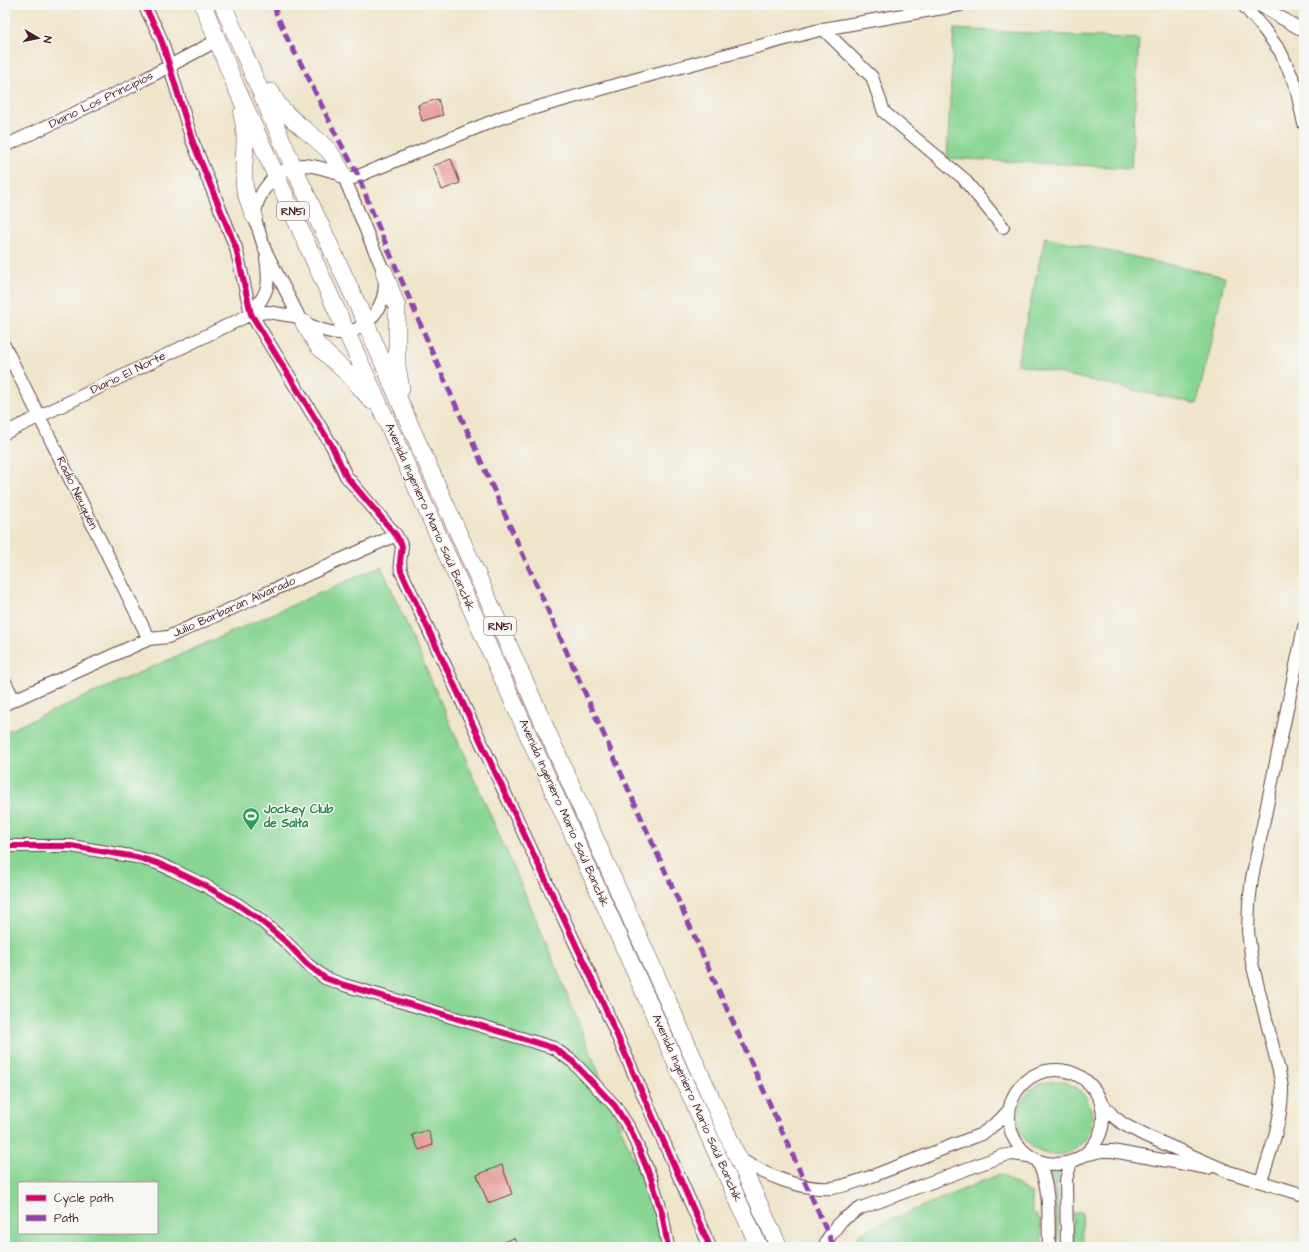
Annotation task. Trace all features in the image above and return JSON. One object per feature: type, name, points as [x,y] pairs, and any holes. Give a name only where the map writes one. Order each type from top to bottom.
[{"type":"highway","name":"Avenida Ingeniero Mario Saúl Banchik","points":[[203,5],[276,174],[759,1247]]},
{"type":"highway","name":"Avenida Ingeniero Mario Saúl Banchik","points":[[223,5],[293,166],[366,323],[406,416],[779,1247]]},
{"type":"highway","points":[[243,50],[254,58],[259,64],[275,101],[283,112],[317,139],[335,160],[344,178]]},
{"type":"highway","points":[[232,75],[245,125],[246,139],[244,180],[245,190],[254,216]]},
{"type":"highway","points":[[384,272],[397,307],[398,366],[406,416]]},
{"type":"highway","points":[[301,320],[318,346],[350,376],[385,417]]},
{"type":"street","points":[[144,5],[158,32],[192,140],[236,248],[251,314],[332,446],[346,476],[396,535],[402,546],[400,562],[401,571],[598,992],[710,1247]]},
{"type":"street","points":[[344,178],[503,117],[651,75],[823,29],[955,5]]},
{"type":"street","points":[[1243,5],[1280,51],[1294,83],[1304,124]]},
{"type":"street","points":[[1259,5],[1304,31]]},
{"type":"street","points":[[823,29],[872,77],[884,112],[963,178],[1003,227]]},
{"type":"street","name":"Diario Los Principios","points":[[5,146],[132,86],[218,40]]},
{"type":"street","points":[[251,314],[268,312],[301,320],[338,333],[347,332],[366,323],[375,314],[380,306],[385,293],[384,272],[344,178],[329,169],[315,166],[293,166],[276,174],[263,191],[258,201],[254,216],[265,250],[301,320]]},
{"type":"street","points":[[251,314],[267,291],[269,278],[265,250]]},
{"type":"street","name":"Diario El Norte","points":[[5,433],[251,314]]},
{"type":"street","name":"Radio Neuquén","points":[[5,347],[149,639]]},
{"type":"street","name":"Julio Barbarán Alvarado","points":[[9,702],[149,639],[168,637],[396,535]]},
{"type":"street","points":[[1261,1182],[1272,1146],[1280,1108],[1282,1089],[1279,1071],[1252,963],[1248,931],[1249,904],[1254,870],[1304,626]]},
{"type":"street","points":[[5,682],[9,702]]},
{"type":"street","points":[[5,846],[71,846],[136,857],[157,863],[198,882],[237,904],[259,919],[286,942],[307,964],[325,978],[554,1048],[573,1062],[615,1106],[631,1131],[651,1178],[660,1206],[668,1247]]},
{"type":"street","points":[[1049,1247],[1047,1193],[1044,1173],[1033,1159],[1019,1147],[1012,1136],[1008,1123],[1009,1110],[1014,1095],[1023,1082],[1036,1074],[1051,1070],[1067,1071],[1081,1077],[1093,1088],[1100,1101],[1113,1116],[1123,1124],[1144,1135],[1229,1172],[1304,1195]]},
{"type":"street","points":[[1085,1155],[1095,1144],[1101,1130],[1103,1116],[1100,1101]]},
{"type":"street","points":[[738,1158],[759,1171],[781,1180],[806,1186],[831,1188],[867,1178],[982,1134],[1000,1120],[1009,1110]]},
{"type":"street","points":[[824,1247],[829,1237],[842,1220],[861,1208],[1002,1156],[1012,1154],[1054,1165],[1071,1162],[1085,1155],[1102,1151],[1112,1151],[1229,1172]]},
{"type":"street","points":[[1067,1247],[1066,1180],[1071,1162]]},
{"type":"green space","points":[[954,29],[1139,39],[1131,168],[947,158]]},
{"type":"green space","points":[[1045,237],[1225,277],[1197,404],[1017,364]]},
{"type":"green space","name":"Jockey Club de Salta","points":[[381,566],[541,930],[669,1247],[5,1247],[5,732]]},
{"type":"green space","points":[[1048,1081],[1062,1081],[1076,1087],[1086,1097],[1092,1111],[1090,1132],[1086,1139],[1076,1149],[1062,1155],[1048,1155],[1034,1149],[1024,1139],[1018,1125],[1018,1111],[1024,1097],[1034,1087]]},
{"type":"green space","points":[[1049,1171],[1060,1171],[1056,1189],[1059,1247],[1056,1247],[1054,1192]]},
{"type":"green space","points":[[1000,1174],[1032,1194],[1032,1214],[1037,1214],[1037,1219],[1041,1219],[1042,1247],[854,1247],[858,1236],[871,1228]]},
{"type":"green space","points":[[1073,1213],[1082,1213],[1083,1247],[1074,1247]]},
{"type":"building","points":[[438,99],[443,115],[422,121],[418,105]]},
{"type":"building","points":[[451,159],[460,183],[442,190],[433,166]]},
{"type":"building","points":[[428,1130],[433,1145],[419,1150],[412,1135]]},
{"type":"building","points":[[502,1165],[512,1194],[488,1203],[477,1175]]},
{"type":"building","points":[[514,1238],[518,1247],[490,1247]]},
{"type":"marked path","points":[[275,5],[276,13],[287,38],[358,175],[373,214],[444,379],[834,1247]]},
{"type":"cycle path","points":[[144,5],[163,45],[192,140],[236,248],[251,314],[332,446],[346,476],[396,535],[402,546],[400,562],[401,571],[598,992],[710,1247]]},
{"type":"cycle path","points":[[5,846],[71,846],[136,857],[157,863],[204,885],[259,919],[286,942],[307,964],[325,978],[554,1048],[573,1062],[615,1106],[631,1131],[651,1178],[662,1213],[668,1247]]},
{"type":"place","name":"Jockey Club de Salta","points":[[251,831]]}]
